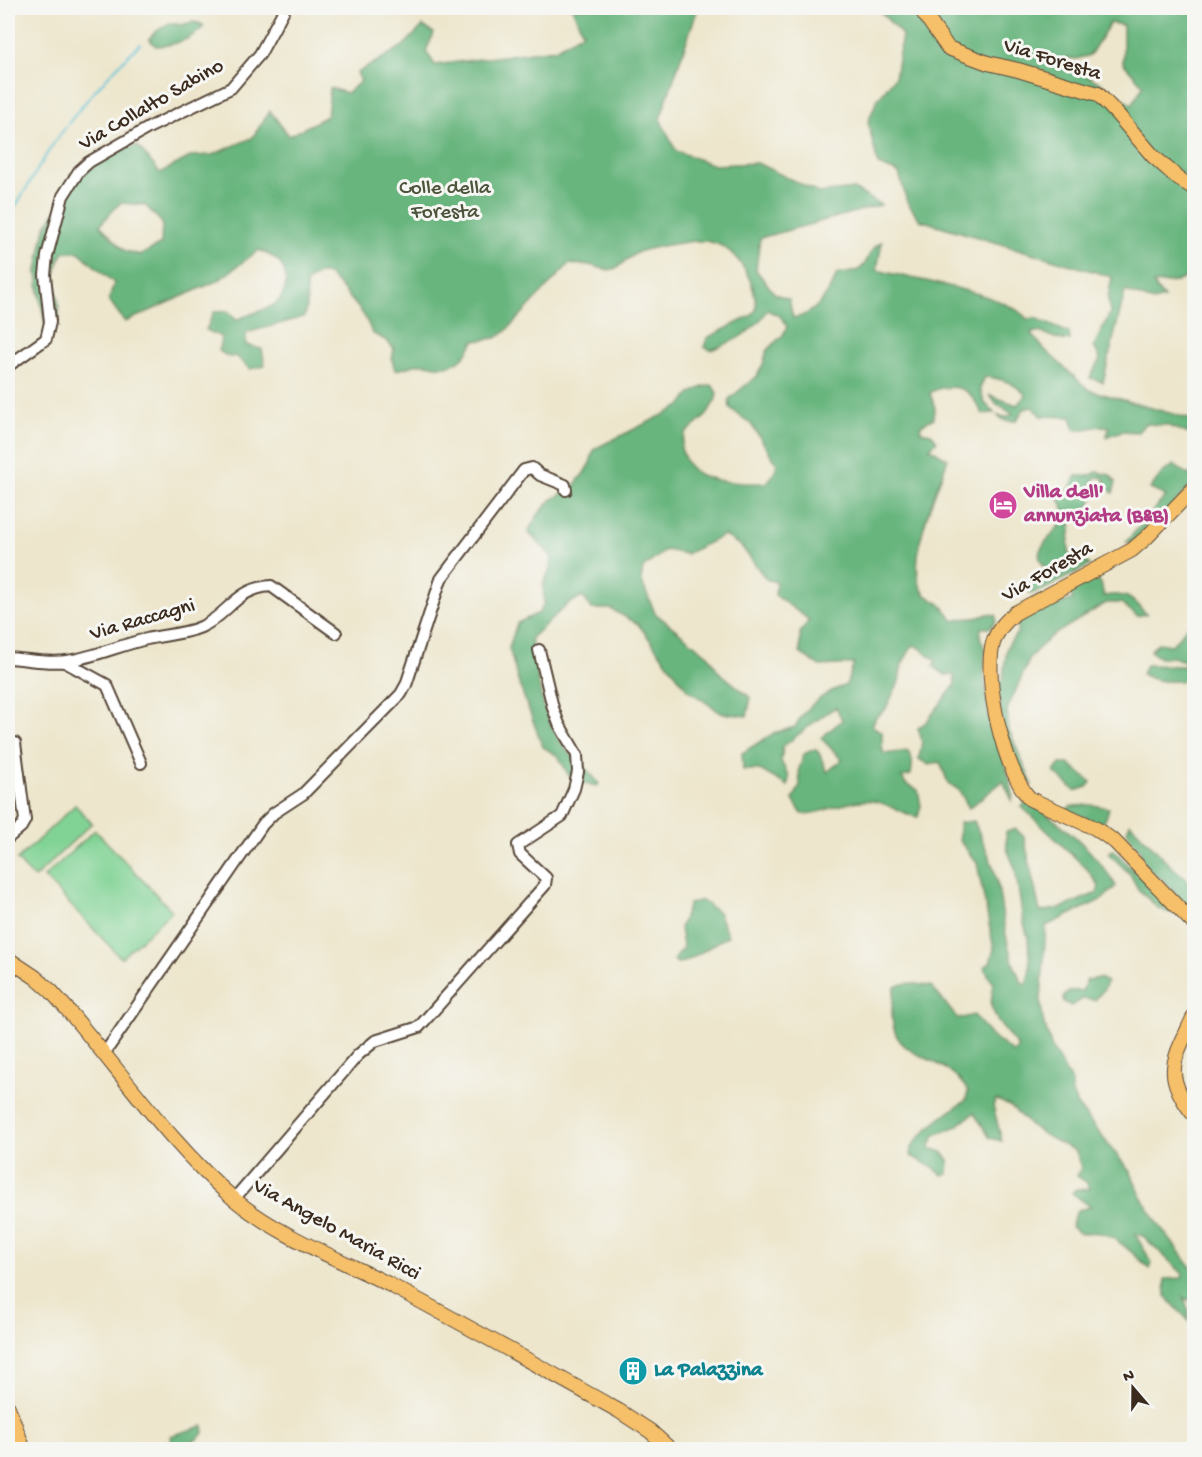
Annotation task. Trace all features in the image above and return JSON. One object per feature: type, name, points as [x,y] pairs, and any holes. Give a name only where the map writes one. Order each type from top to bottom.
[{"type":"main road","name":"Via Foresta","points":[[920,8],[948,48],[988,63],[1098,94],[1153,156],[1194,188]]},
{"type":"main road","name":"Via Foresta","points":[[1194,488],[1132,550],[1015,613],[1000,627],[993,642],[991,660],[992,698],[997,723],[1022,791],[1030,799],[1095,828],[1115,842],[1194,924]]},
{"type":"main road","name":"Via Angelo Maria Ricci","points":[[8,959],[51,991],[173,1137],[234,1199],[252,1213],[392,1286],[619,1411],[650,1431],[671,1449]]},
{"type":"main road","points":[[1194,1016],[1178,1050],[1173,1070],[1175,1086],[1194,1115]]},
{"type":"main road","points":[[8,1407],[24,1449]]},
{"type":"street","name":"Via Collalto Sabino","points":[[8,366],[46,339],[50,322],[45,274],[47,256],[63,196],[79,171],[89,162],[150,127],[231,88],[260,54],[285,8]]},
{"type":"street","points":[[104,1054],[263,824],[274,813],[303,794],[401,694],[441,579],[524,470],[532,468],[540,475],[565,485],[566,490]]},
{"type":"street","name":"Via Raccagni","points":[[8,658],[64,662],[201,627],[238,597],[250,590],[271,586],[336,633]]},
{"type":"street","points":[[234,1199],[357,1055],[375,1041],[419,1028],[545,885],[546,878],[520,854],[518,845],[562,816],[574,789],[578,762],[577,755],[559,724],[553,708],[539,650]]},
{"type":"street","points":[[64,662],[107,685],[141,763]]},
{"type":"street","points":[[8,838],[21,827],[25,820],[15,743]]},
{"type":"green space","name":"Colle della Foresta","points":[[572,8],[698,8],[660,119],[676,151],[714,165],[757,163],[819,193],[854,189],[881,205],[760,238],[756,270],[775,294],[789,299],[793,318],[808,313],[814,308],[830,289],[837,274],[858,270],[875,247],[882,242],[877,270],[980,294],[1016,310],[1027,319],[1035,318],[1069,333],[1070,340],[1060,340],[1036,332],[1031,333],[1044,349],[1089,390],[1194,420],[1194,436],[1166,425],[1145,424],[1138,432],[1122,431],[1106,437],[1110,427],[1100,426],[1075,430],[1071,417],[1042,416],[1032,407],[1024,409],[1016,421],[1005,421],[998,416],[1007,417],[1013,414],[997,404],[989,395],[1017,405],[1026,395],[1012,384],[997,379],[985,377],[980,388],[984,402],[994,413],[983,414],[964,390],[943,388],[930,393],[935,408],[934,418],[921,425],[920,431],[931,433],[937,441],[930,448],[948,459],[930,507],[919,546],[917,564],[919,580],[924,593],[939,603],[954,621],[987,614],[996,615],[996,621],[990,628],[981,628],[980,637],[985,650],[984,673],[988,713],[1007,769],[1013,794],[1012,800],[1003,781],[969,808],[959,790],[948,783],[940,762],[929,765],[919,759],[922,741],[918,728],[927,721],[955,685],[954,675],[945,675],[933,666],[936,660],[913,645],[902,664],[899,682],[885,710],[876,717],[872,726],[882,732],[884,754],[908,751],[910,754],[911,775],[902,777],[906,784],[918,790],[921,806],[918,817],[868,801],[852,802],[802,814],[793,800],[800,785],[799,769],[804,754],[815,749],[827,772],[842,760],[821,738],[842,720],[836,707],[783,746],[781,761],[789,777],[788,786],[760,770],[743,770],[742,753],[774,733],[795,727],[816,701],[846,685],[854,664],[820,666],[800,653],[800,633],[809,620],[775,595],[776,582],[766,579],[742,547],[724,535],[686,554],[666,550],[643,568],[641,580],[655,613],[709,656],[718,671],[751,698],[747,716],[721,713],[687,689],[638,624],[611,609],[592,609],[583,597],[569,603],[531,638],[540,693],[549,720],[562,744],[599,784],[596,786],[581,782],[569,776],[558,756],[543,747],[519,684],[509,648],[517,623],[539,613],[544,604],[543,585],[551,567],[552,557],[528,532],[538,515],[551,500],[573,487],[590,463],[594,449],[681,406],[694,392],[712,385],[717,393],[716,399],[706,416],[685,434],[681,448],[688,465],[698,474],[739,483],[767,483],[774,473],[777,464],[751,424],[730,408],[729,399],[757,376],[767,350],[783,335],[787,326],[780,316],[767,310],[757,324],[735,340],[711,350],[704,347],[707,338],[751,316],[756,310],[748,275],[733,255],[724,248],[701,241],[662,246],[637,253],[610,270],[590,265],[569,264],[505,332],[496,338],[474,341],[460,360],[443,366],[421,364],[395,370],[392,360],[394,349],[387,341],[372,333],[357,306],[335,280],[322,274],[306,283],[307,305],[304,317],[246,333],[246,345],[262,349],[265,366],[250,369],[236,356],[229,357],[219,351],[221,337],[206,330],[214,312],[228,311],[236,320],[272,306],[285,290],[286,278],[279,262],[259,250],[219,280],[125,322],[109,300],[114,283],[79,252],[64,252],[58,263],[55,279],[59,321],[54,326],[45,324],[37,271],[45,227],[87,166],[124,148],[138,146],[160,173],[192,156],[212,155],[252,138],[270,111],[289,136],[327,116],[330,88],[347,93],[361,81],[357,73],[403,46],[423,26],[434,33],[426,51],[435,65],[555,49],[583,33]],"holes":[[[120,203],[145,205],[162,223],[161,244],[141,255],[125,251],[100,225]]]},
{"type":"green space","points":[[877,8],[1194,8],[1194,274],[1176,282],[1153,284],[1164,298],[1153,301],[1125,291],[1103,382],[1090,378],[1100,359],[1094,346],[1110,313],[1108,298],[1112,277],[920,220],[907,202],[899,173],[878,165],[868,122],[877,100],[895,77],[902,35]],"holes":[[[1110,23],[1123,25],[1123,63],[1143,85],[1132,105],[1088,76],[1062,66],[1066,58],[1076,59],[1090,55]]]},
{"type":"green space","points":[[191,22],[204,26],[194,35],[182,41],[156,46],[149,39],[169,23],[182,25]]},
{"type":"green space","points":[[1174,465],[1188,475],[1194,470],[1194,482],[1170,508],[1130,544],[1126,542],[1166,496],[1150,489],[1162,473]]},
{"type":"green space","points":[[1097,472],[1110,475],[1116,482],[1113,493],[1106,487],[1104,478],[1095,477],[1091,487],[1093,496],[1091,504],[1072,522],[1068,544],[1070,557],[1080,556],[1090,565],[1043,590],[1030,594],[1030,582],[1046,568],[1040,559],[1040,550],[1063,519],[1063,508],[1057,496],[1069,490],[1076,476],[1088,476]]},
{"type":"green space","points":[[1095,576],[1101,583],[1104,596],[1118,595],[1128,598],[1146,614],[1137,616],[1121,603],[1106,603],[1050,637],[1031,656],[1007,710],[1009,730],[1032,784],[1021,780],[1003,732],[998,687],[1003,678],[1007,647],[1017,633],[1016,618],[1055,595],[1060,604],[1073,599],[1070,593],[1075,583]]},
{"type":"green space","points":[[1194,618],[1194,680],[1161,681],[1142,674],[1146,665],[1184,666],[1190,663],[1173,657],[1160,658],[1150,651],[1158,643],[1172,645]]},
{"type":"green space","points":[[1060,764],[1069,764],[1091,782],[1087,787],[1075,791],[1054,772]]},
{"type":"green space","points":[[1026,802],[1052,818],[1088,849],[1116,886],[1103,899],[1046,926],[1041,1001],[1043,1020],[1052,1048],[1072,1083],[1072,1093],[1077,1105],[1131,1173],[1142,1198],[1159,1225],[1194,1271],[1194,1304],[1183,1297],[1189,1311],[1189,1321],[1166,1297],[1165,1279],[1182,1278],[1183,1274],[1143,1236],[1135,1234],[1152,1263],[1150,1269],[1127,1248],[1110,1237],[1092,1232],[1081,1234],[1071,1227],[1077,1210],[1091,1207],[1072,1193],[1076,1189],[1090,1189],[1086,1182],[1077,1176],[1081,1168],[1076,1151],[1041,1133],[1008,1105],[996,1100],[993,1106],[1002,1141],[990,1138],[974,1113],[955,1127],[935,1135],[929,1148],[942,1152],[949,1160],[948,1174],[942,1175],[910,1155],[912,1147],[924,1132],[966,1100],[968,1091],[955,1076],[940,1065],[902,1043],[895,1031],[892,1013],[895,987],[909,983],[931,986],[958,1019],[974,1015],[991,1036],[1014,1053],[1018,1047],[998,1022],[991,1006],[993,984],[984,967],[990,963],[994,949],[977,863],[959,840],[959,823],[974,821],[990,858],[1012,960],[1023,984],[1027,984],[1030,968],[1028,938],[1015,868],[1007,849],[1006,832],[1016,829],[1024,837],[1040,912],[1061,908],[1097,893],[1099,886],[1088,870],[1022,807]]},
{"type":"green space","points":[[75,805],[92,823],[34,878],[17,860]]},
{"type":"green space","points":[[1093,805],[1109,808],[1102,822],[1094,822],[1067,809],[1071,806]]},
{"type":"green space","points":[[1130,823],[1170,865],[1194,886],[1194,914],[1166,883],[1147,867],[1140,856],[1141,851],[1127,831]]},
{"type":"green space","points":[[95,830],[172,911],[121,958],[44,877]]},
{"type":"green space","points":[[1113,850],[1168,904],[1170,913],[1158,908],[1138,889],[1130,874],[1108,853]]},
{"type":"green space","points":[[701,900],[718,912],[728,936],[685,962],[677,963],[674,960],[683,947],[680,928],[689,904]]},
{"type":"green space","points":[[1099,978],[1107,982],[1095,1000],[1083,999],[1071,1006],[1064,1002],[1063,998],[1067,993],[1082,991],[1087,980]]},
{"type":"green space","points":[[203,1426],[204,1432],[194,1441],[186,1444],[172,1443],[170,1436]]},
{"type":"waterway","points":[[8,218],[64,129],[95,91],[140,44]]},
{"type":"place","name":"Villa dell' annunziata (B&B)","points":[[1003,505]]},
{"type":"place","name":"La Palazzina","points":[[633,1371]]}]
